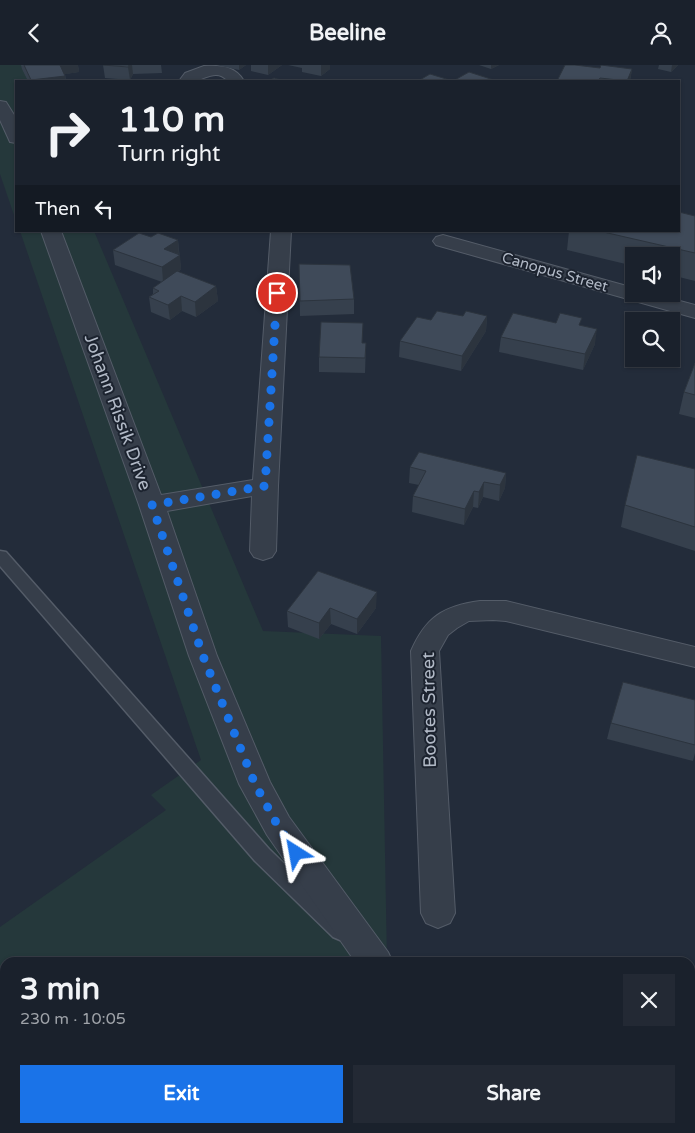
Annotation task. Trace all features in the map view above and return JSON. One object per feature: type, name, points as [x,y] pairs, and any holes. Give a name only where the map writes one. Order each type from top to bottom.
[{"type":"street","points":[[188,80],[195,74],[209,71],[230,74],[241,80]]},
{"type":"street","points":[[0,106],[10,122],[15,135]]},
{"type":"street","name":"Johann Rissik Drive","points":[[51,232],[152,505],[203,656],[255,784],[278,826],[371,957]]},
{"type":"street","points":[[264,551],[265,486],[281,232]]},
{"type":"street","name":"Canopus Street","points":[[443,241],[695,312]]},
{"type":"street","points":[[152,505],[265,486]]},
{"type":"street","name":"Bootes Street","points":[[438,913],[425,651],[429,639],[443,623],[451,617],[474,610],[506,611],[695,657]]},
{"type":"lane","points":[[0,556],[262,855],[317,910],[368,957]]},
{"type":"shaded area","points":[[0,65],[24,65],[31,80],[15,80],[15,218],[0,174]]},
{"type":"shaded area","points":[[20,232],[94,232],[263,631],[381,636],[387,957],[0,957],[0,927],[166,810],[151,795],[201,760]]},
{"type":"building","points":[[24,65],[60,65],[65,76],[31,80]]},
{"type":"building","points":[[103,65],[129,65],[128,67]]},
{"type":"building","points":[[565,65],[600,68],[601,65],[632,69],[627,80],[600,78],[599,80],[558,80]]},
{"type":"building","points":[[469,72],[494,80],[455,80]]},
{"type":"building","points":[[430,74],[450,80],[420,80]]},
{"type":"building","points":[[680,212],[695,216],[695,253],[680,250],[680,247],[669,247],[603,232],[680,232]]},
{"type":"building","points":[[139,233],[151,237],[158,233],[178,240],[164,249],[180,255],[162,267],[113,250]]},
{"type":"building","points":[[299,264],[350,265],[354,299],[300,301]]},
{"type":"building","points":[[177,271],[216,286],[195,302],[181,296],[168,305],[149,297],[159,291],[153,288]]},
{"type":"building","points":[[437,311],[463,316],[466,311],[487,316],[462,356],[400,341],[417,317],[431,320]]},
{"type":"building","points":[[513,313],[556,323],[560,313],[582,318],[579,325],[597,329],[585,354],[501,337]]},
{"type":"building","points":[[321,322],[363,323],[362,343],[366,343],[365,358],[319,357]]},
{"type":"building","points":[[695,363],[695,395],[684,392]]},
{"type":"building","points":[[419,452],[506,473],[500,485],[484,482],[479,492],[474,491],[465,509],[413,496],[426,471],[410,467]]},
{"type":"building","points":[[637,455],[695,469],[695,527],[625,505]]},
{"type":"building","points":[[318,571],[377,592],[357,619],[330,608],[319,623],[287,611]]},
{"type":"building","points":[[623,682],[695,700],[695,745],[611,723]]},
{"type":"route","points":[[277,293],[265,486],[152,505],[203,656],[255,784],[278,826],[296,853]]}]
